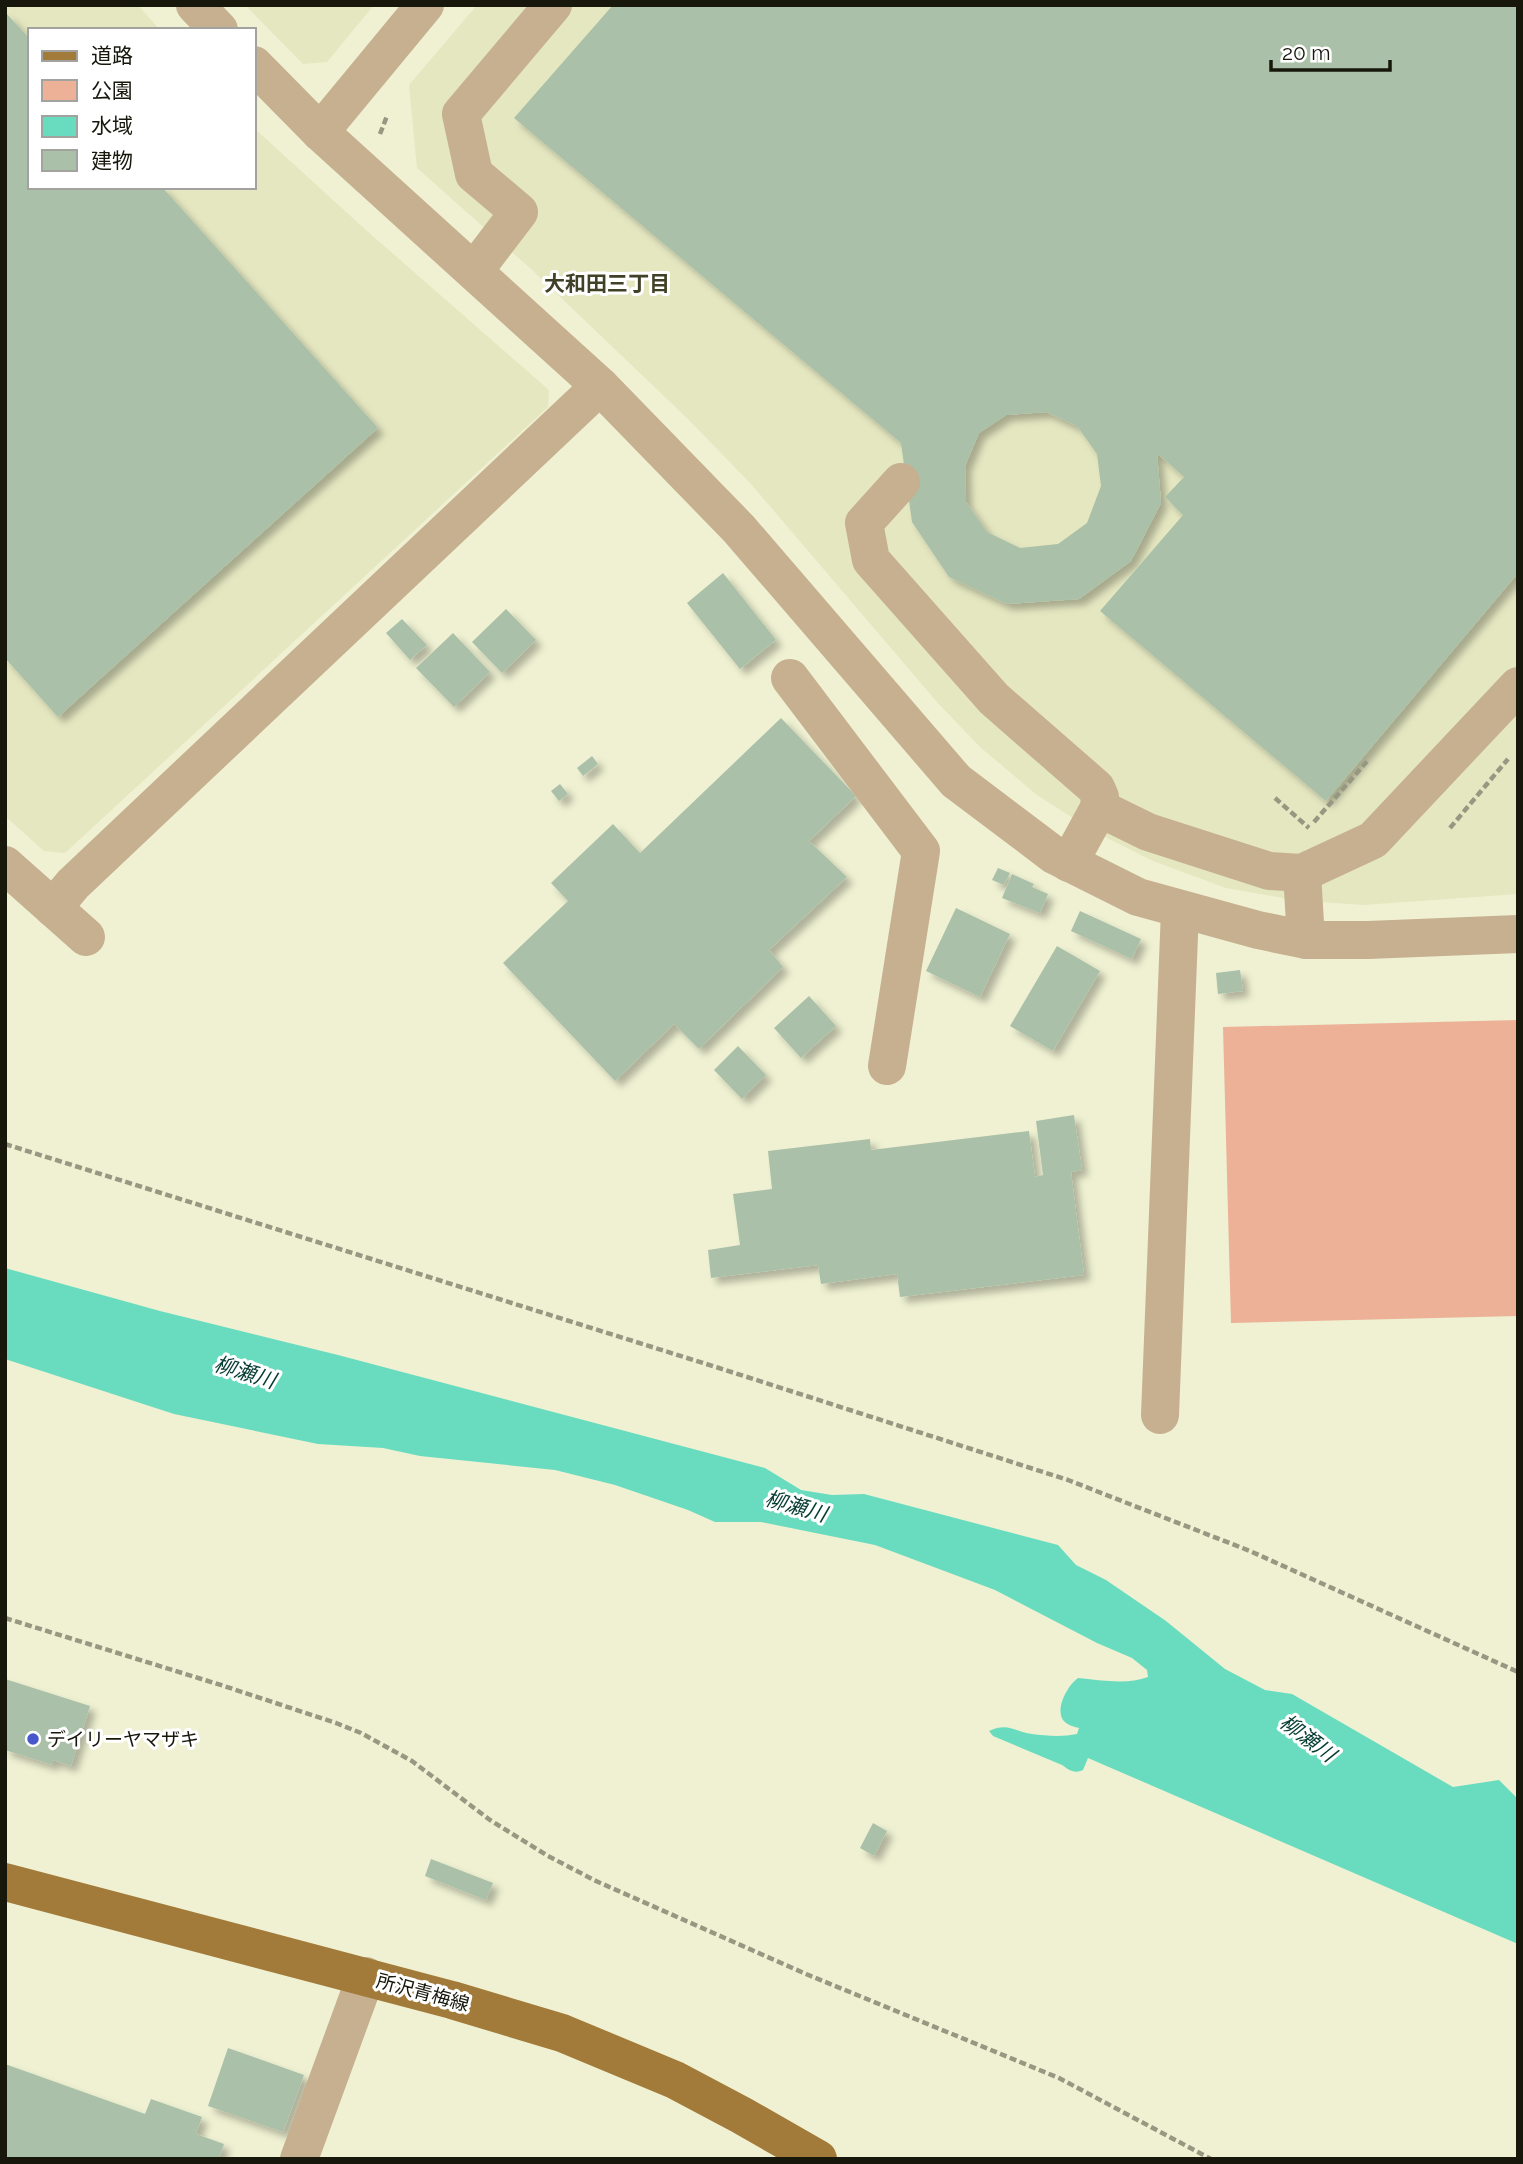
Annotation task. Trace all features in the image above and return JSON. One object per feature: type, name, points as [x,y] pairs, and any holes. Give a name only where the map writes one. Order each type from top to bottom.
[{"type":"main road","name":"所沢青梅線","points":[[5,1882],[511,2016],[604,2049],[704,2095],[818,2159]]},
{"type":"street","points":[[195,5],[217,28]]},
{"type":"street","points":[[320,132],[425,5]]},
{"type":"street","points":[[474,271],[519,212],[474,174],[461,114],[553,5]]},
{"type":"street","points":[[256,67],[320,132],[600,386],[739,528],[956,781],[1054,855],[1138,897],[1258,930],[1306,940],[1518,934]]},
{"type":"street","points":[[53,908],[73,884],[600,386]]},
{"type":"street","points":[[901,482],[864,523],[871,560],[994,699],[1096,788],[1100,797],[1099,807],[1069,863]]},
{"type":"street","points":[[790,678],[921,851],[887,1066]]},
{"type":"street","points":[[1099,807],[1148,832],[1269,871],[1302,873],[1373,840],[1518,686]]},
{"type":"street","points":[[5,865],[86,937]]},
{"type":"street","points":[[1302,873],[1306,940]]},
{"type":"street","points":[[1160,1415],[1180,910]]},
{"type":"street","points":[[299,2159],[366,1976]]},
{"type":"path","points":[[1450,828],[1509,757]]},
{"type":"path","points":[[1275,799],[1309,828],[1369,759]]},
{"type":"path","points":[[5,1144],[1068,1480],[1250,1551],[1518,1672]]},
{"type":"path","points":[[5,1618],[224,1686],[361,1733],[412,1761],[490,1820],[548,1856],[596,1881],[806,1975],[1059,2078],[1211,2159]]},
{"type":"shaded area","points":[[5,5],[138,5],[158,28],[28,28],[28,189],[256,189],[256,130],[549,390],[548,407],[65,853],[44,851],[5,816]]},
{"type":"shaded area","points":[[245,5],[374,5],[327,62],[303,64]]},
{"type":"shaded area","points":[[477,5],[1518,5],[1518,894],[1363,905],[1294,900],[1226,888],[1153,861],[1095,832],[1037,795],[980,747],[937,702],[751,484],[688,419],[531,269],[417,168],[409,85]]},
{"type":"green space","points":[[1518,1020],[1518,1316],[1231,1323],[1223,1027]]},
{"type":"water","name":"柳瀬川","points":[[5,1268],[160,1311],[338,1355],[765,1468],[801,1490],[832,1495],[864,1494],[1058,1545],[1076,1565],[1106,1580],[1166,1621],[1225,1669],[1265,1690],[1292,1694],[1453,1787],[1499,1780],[1518,1799],[1518,1944],[1088,1758],[1083,1770],[1069,1770],[993,1736],[989,1731],[1001,1727],[1043,1735],[1077,1734],[1079,1728],[1063,1720],[1061,1709],[1067,1691],[1078,1678],[1122,1681],[1148,1677],[1147,1670],[1132,1658],[1097,1643],[995,1590],[875,1545],[761,1522],[715,1522],[615,1485],[555,1470],[420,1456],[383,1448],[318,1444],[174,1414],[5,1359]]},
{"type":"building","points":[[613,5],[1518,5],[1518,573],[1326,801],[1100,611],[1183,515],[1165,497],[1184,477],[1157,453],[1161,503],[1131,561],[1079,599],[1007,604],[949,577],[912,522],[901,443],[514,118]],"holes":[[[1046,412],[1077,426],[1097,454],[1101,486],[1087,523],[1058,544],[1020,548],[987,532],[966,502],[965,466],[979,433],[1006,415]]]},
{"type":"building","points":[[5,12],[28,37],[28,189],[164,189],[378,428],[58,717],[5,658]]},
{"type":"building","points":[[723,573],[776,640],[740,669],[687,603]]},
{"type":"building","points":[[506,609],[536,640],[502,673],[472,642]]},
{"type":"building","points":[[402,619],[427,645],[410,660],[386,633]]},
{"type":"building","points":[[453,633],[490,672],[454,707],[416,668]]},
{"type":"building","points":[[781,718],[856,796],[809,841],[847,877],[769,950],[783,967],[699,1049],[674,1024],[615,1081],[503,963],[568,901],[551,883],[613,824],[640,853]]},
{"type":"building","points":[[592,756],[598,764],[583,776],[577,768]]},
{"type":"building","points":[[560,784],[568,794],[559,801],[551,791]]},
{"type":"building","points":[[998,868],[1010,873],[1004,885],[992,880]]},
{"type":"building","points":[[1012,874],[1048,894],[1040,913],[1002,898]]},
{"type":"building","points":[[956,908],[1010,934],[980,997],[926,971]]},
{"type":"building","points":[[1080,911],[1141,939],[1132,959],[1071,931]]},
{"type":"building","points":[[1057,946],[1100,971],[1053,1051],[1010,1026]]},
{"type":"building","points":[[1240,970],[1243,991],[1218,994],[1216,973]]},
{"type":"building","points":[[809,996],[836,1026],[801,1058],[774,1028]]},
{"type":"building","points":[[738,1046],[766,1075],[742,1099],[714,1070]]},
{"type":"building","points":[[1074,1115],[1082,1170],[1071,1172],[1084,1275],[900,1297],[897,1274],[821,1284],[818,1265],[711,1278],[708,1250],[740,1245],[733,1194],[772,1189],[768,1151],[870,1139],[871,1150],[1029,1131],[1035,1177],[1043,1175],[1036,1121]]},
{"type":"building","points":[[5,1679],[90,1706],[71,1766],[53,1760],[53,1765],[5,1750]]},
{"type":"building","points":[[873,1823],[887,1831],[874,1856],[860,1848]]},
{"type":"building","points":[[431,1859],[493,1883],[486,1900],[425,1876]]},
{"type":"building","points":[[228,2048],[304,2075],[283,2132],[208,2106]]},
{"type":"building","points":[[5,2064],[145,2114],[151,2099],[202,2117],[196,2134],[224,2144],[219,2159],[5,2159]]},
{"type":"place","name":"デイリーヤマザキ","points":[[33,1739]]},
{"type":"district","name":"大和田三丁目","points":[[607,283]]}]
